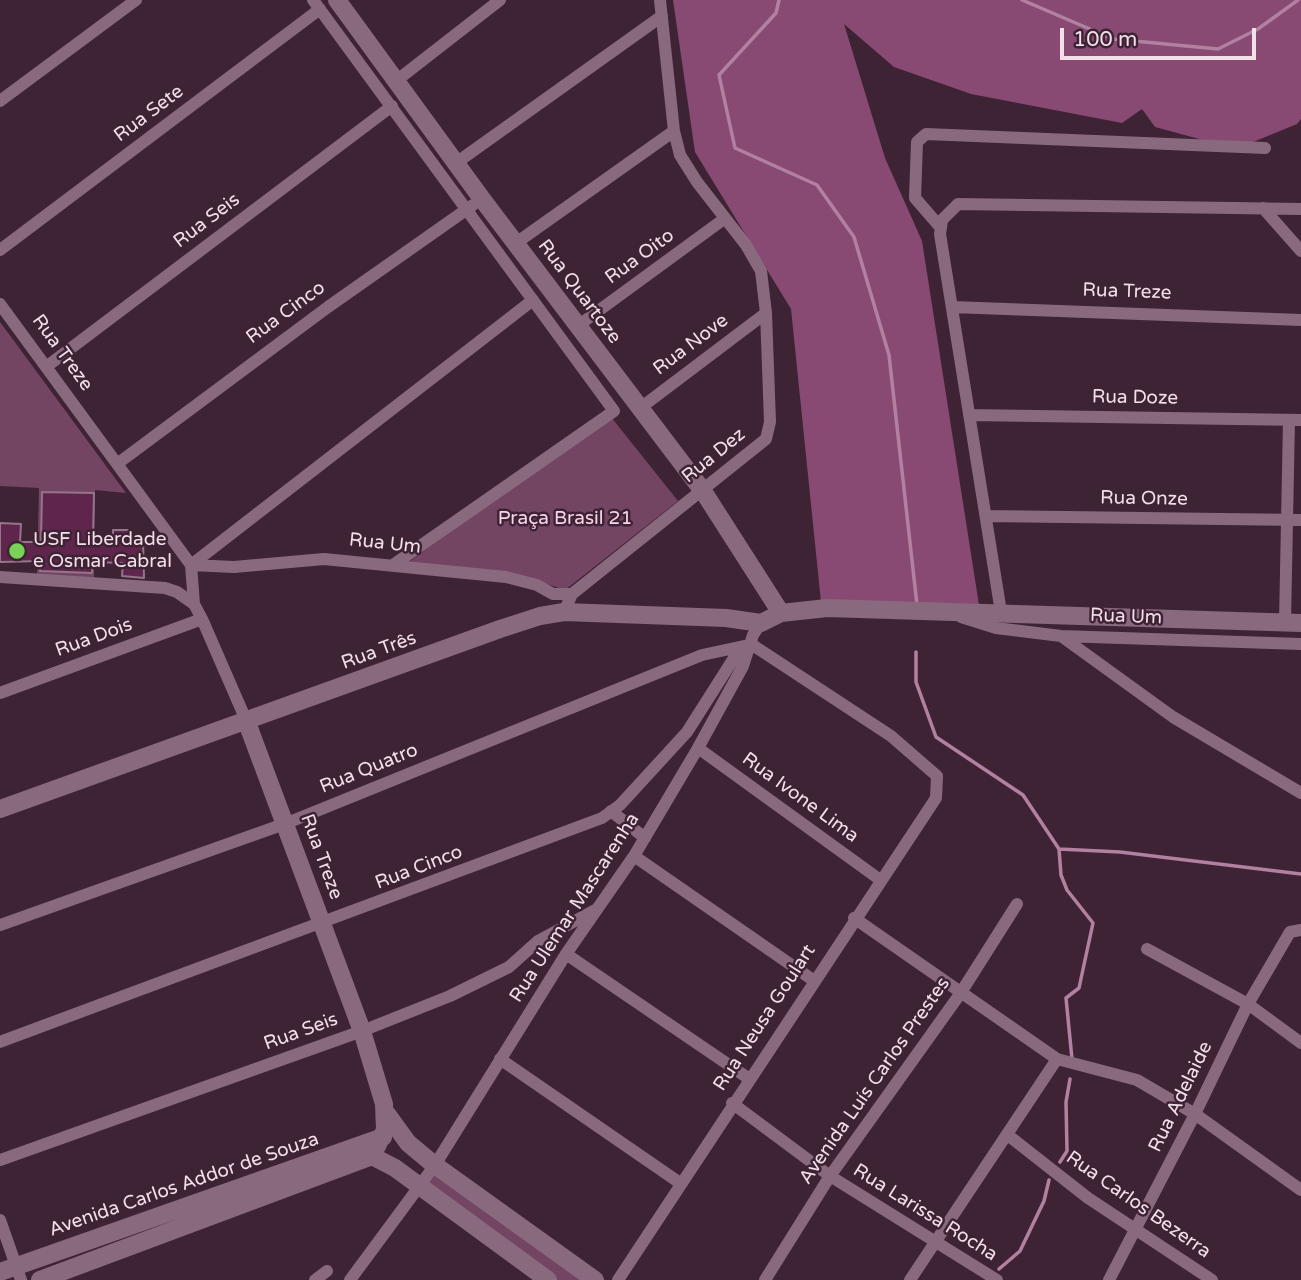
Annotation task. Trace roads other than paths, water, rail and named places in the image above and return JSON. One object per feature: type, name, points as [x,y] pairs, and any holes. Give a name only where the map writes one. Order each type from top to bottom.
[{"type":"street","points":[[0,102],[136,0]]},
{"type":"street","name":"Rua Quartoze","points":[[337,0],[456,163],[474,204],[515,276],[614,411],[393,565]]},
{"type":"street","points":[[396,81],[500,0]]},
{"type":"street","points":[[660,0],[674,131],[680,155],[724,219],[746,245],[761,271],[766,313]]},
{"type":"street","name":"Rua Quartoze","points":[[317,5],[391,106],[474,204],[516,243],[575,319],[639,409],[703,491],[781,614]]},
{"type":"street","name":"Rua Sete","points":[[0,250],[317,5]]},
{"type":"street","points":[[456,163],[662,16]]},
{"type":"street","name":"Rua Seis","points":[[46,367],[391,106]]},
{"type":"street","points":[[516,243],[674,131]]},
{"type":"street","points":[[941,228],[915,198],[917,142],[926,134],[1265,148]]},
{"type":"street","name":"Rua Cinco","points":[[117,464],[306,322],[474,204]]},
{"type":"street","points":[[1001,612],[952,307],[942,220],[958,204],[1301,209]]},
{"type":"street","points":[[1263,208],[1301,251]]},
{"type":"street","name":"Rua Oito","points":[[575,319],[724,219]]},
{"type":"street","points":[[515,276],[531,263]]},
{"type":"street","points":[[202,619],[194,604],[191,565],[533,300]]},
{"type":"street","name":"Rua Treze","points":[[0,304],[191,565]]},
{"type":"street","name":"Rua Treze","points":[[952,307],[1301,320]]},
{"type":"street","name":"Rua Nove","points":[[639,409],[766,313]]},
{"type":"street","name":"Rua Dez","points":[[572,593],[766,439],[770,422],[766,313]]},
{"type":"street","points":[[545,316],[575,319]]},
{"type":"street","name":"Rua Doze","points":[[969,415],[1295,420]]},
{"type":"street","points":[[1293,622],[1287,520],[1295,420]]},
{"type":"street","name":"Rua Onze","points":[[986,516],[1301,520]]},
{"type":"street","name":"Rua Um","points":[[191,565],[234,567],[324,559],[506,577],[537,585],[553,594],[572,593]]},
{"type":"street","points":[[0,577],[165,588],[194,604]]},
{"type":"street","points":[[564,612],[572,593]]},
{"type":"street","name":"Rua Um","points":[[761,623],[781,614],[827,608],[953,614],[1001,612],[1293,622]]},
{"type":"street","name":"Rua Três","points":[[0,809],[510,626],[564,612],[726,618],[761,623]]},
{"type":"street","name":"Rua Um","points":[[953,614],[996,628],[1061,636],[1301,644]]},
{"type":"street","name":"Rua Treze","points":[[202,619],[287,823],[362,1031],[387,1114]]},
{"type":"street","name":"Rua Dois","points":[[0,693],[202,619]]},
{"type":"street","points":[[746,646],[761,623]]},
{"type":"street","points":[[1061,636],[1172,717],[1301,793]]},
{"type":"street","name":"Rua Cinco","points":[[0,1042],[323,925],[589,824],[611,811],[687,732],[746,646]]},
{"type":"street","name":"Rua Ulemar Mascarenha","points":[[419,1186],[566,954],[645,838],[743,666],[746,646]]},
{"type":"street","name":"Rua Neusa Goulart","points":[[618,1280],[879,879],[936,798],[937,776],[891,736],[746,646]]},
{"type":"street","name":"Rua Quatro","points":[[0,925],[287,823],[702,655],[746,646]]},
{"type":"street","name":"Rua Ivone Lima","points":[[698,748],[879,879]]},
{"type":"street","points":[[611,811],[645,838]]},
{"type":"street","points":[[634,856],[813,980]]},
{"type":"street","name":"Avenida Luís Carlos Prestes","points":[[765,1280],[830,1177],[960,993],[1017,904]]},
{"type":"street","name":"Rua Seis","points":[[0,1160],[362,1031],[450,996],[509,967],[538,941],[599,907]]},
{"type":"street","points":[[854,918],[1057,1059],[1137,1080],[1195,1114],[1301,1190]]},
{"type":"street","name":"Rua Adelaide","points":[[1109,1280],[1138,1228],[1248,1004],[1295,931]]},
{"type":"street","points":[[1147,949],[1248,1004],[1301,1043]]},
{"type":"street","points":[[566,954],[748,1078]]},
{"type":"street","points":[[500,1059],[680,1183]]},
{"type":"street","points":[[910,1280],[1009,1136],[1057,1059]]},
{"type":"street","name":"Rua Larissa Rocha","points":[[732,1103],[830,1177],[933,1243],[997,1280]]},
{"type":"street","points":[[387,1114],[383,1137],[372,1156],[419,1186],[548,1280]]},
{"type":"street","points":[[387,1114],[408,1143],[433,1164],[595,1280]]},
{"type":"street","name":"Rua Carlos Bezerra","points":[[1009,1136],[1088,1198],[1138,1228],[1212,1280]]},
{"type":"street","points":[[383,1137],[433,1164]]},
{"type":"street","name":"Avenida Carlos Addor de Souza","points":[[12,1273],[383,1137]]},
{"type":"street","name":"Avenida Carlos Addor de Souza","points":[[40,1280],[372,1156]]},
{"type":"street","points":[[350,1280],[419,1186]]},
{"type":"street","points":[[0,1220],[12,1273]]},
{"type":"street","points":[[315,1280],[327,1271]]},
{"type":"waterway","points":[[779,0],[776,13],[719,75],[735,148],[817,185],[854,237],[889,355],[917,605]]},
{"type":"waterway","points":[[1022,0],[1113,39],[1218,49],[1258,29],[1298,0]]},
{"type":"waterway","points":[[916,652],[916,682],[936,737],[1023,795],[1059,849]]},
{"type":"waterway","points":[[1059,849],[1120,852],[1301,874]]},
{"type":"waterway","points":[[1059,849],[1061,875],[1067,890],[1093,923],[1079,988],[1066,998],[1072,1059]]},
{"type":"waterway","points":[[1060,1162],[1067,1151],[1066,1102],[1070,1079]]},
{"type":"waterway","points":[[999,1269],[1020,1251],[1044,1201],[1049,1180]]},
{"type":"place","name":"USF Liberdade e Osmar Cabral","points":[[17,551]]},
{"type":"park label","name":"Praça Brasil 21","points":[[565,519]]}]
